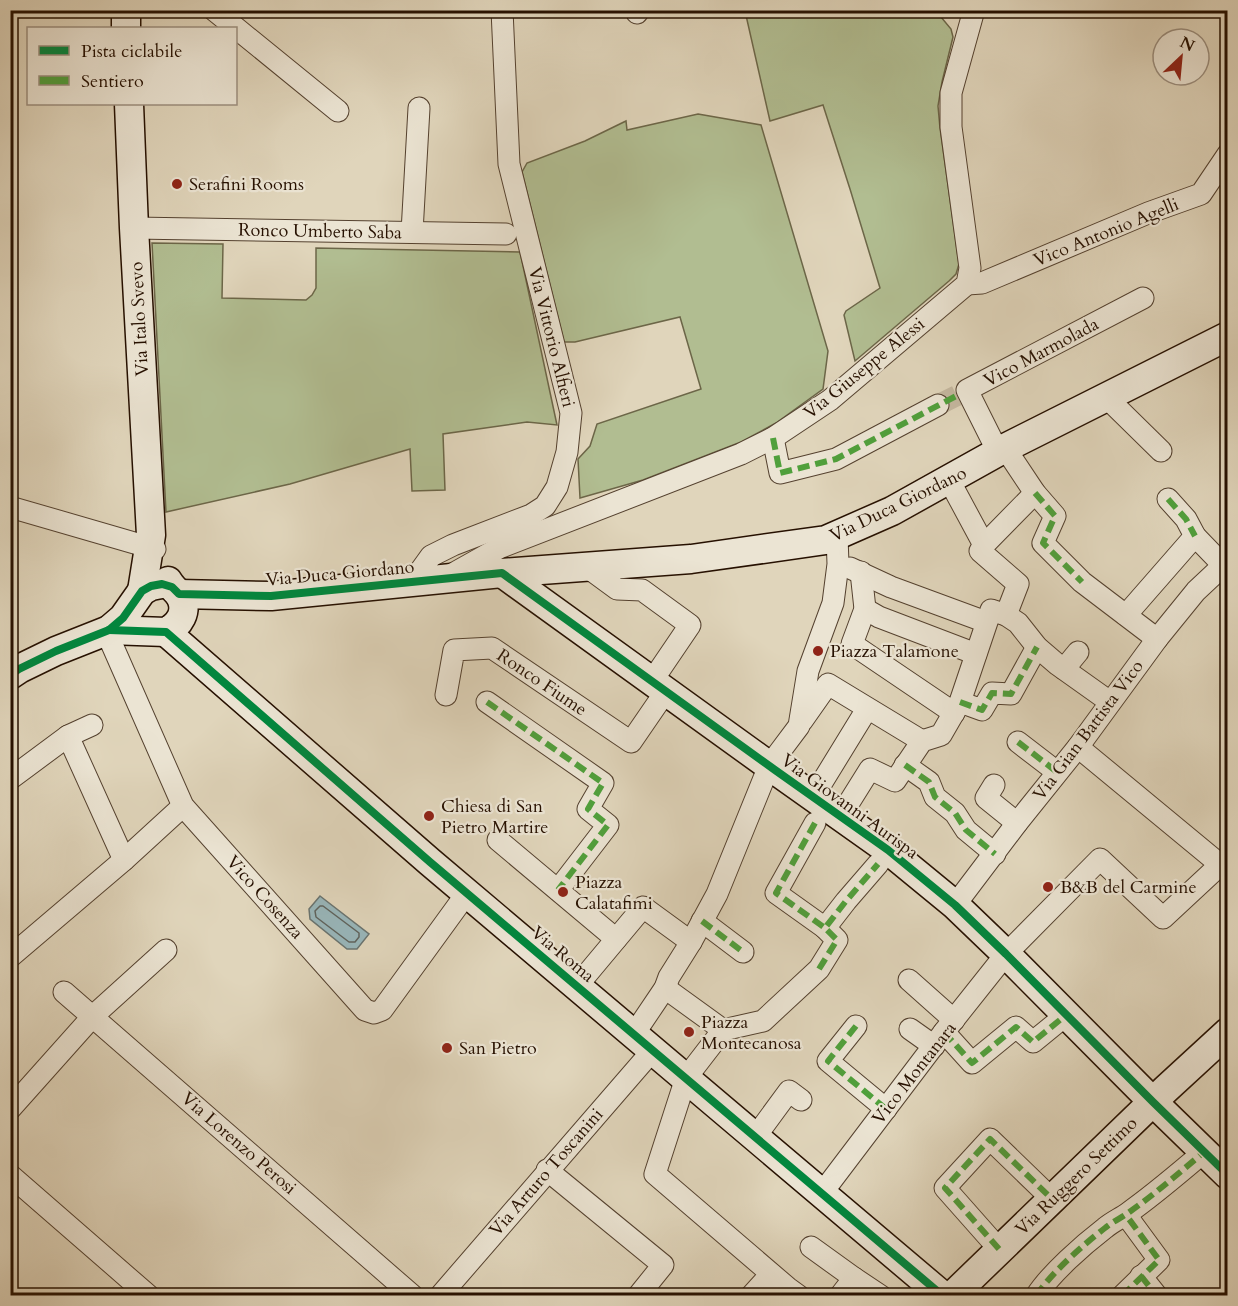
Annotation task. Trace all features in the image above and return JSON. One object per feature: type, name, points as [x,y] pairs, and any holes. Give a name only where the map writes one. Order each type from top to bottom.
[{"type":"main road","points":[[126,10],[126,27]]},
{"type":"main road","name":"Via Italo Svevo","points":[[129,105],[152,544]]},
{"type":"main road","name":"Via Duca Giordano","points":[[175,591],[271,596],[444,579],[501,561],[587,567],[690,559],[826,540],[837,550],[892,511],[1002,450],[1227,336]]},
{"type":"main road","points":[[107,630],[160,632],[174,628],[180,622],[183,603],[161,569],[152,544]]},
{"type":"main road","points":[[152,544],[135,610],[145,628],[160,632]]},
{"type":"main road","name":"Via Giovanni Aurispa","points":[[501,561],[659,686],[769,766],[823,812],[888,850],[955,905],[1153,1102],[1219,1161]]},
{"type":"main road","points":[[10,675],[56,651],[107,630],[123,618],[151,586],[162,584],[175,591]]},
{"type":"main road","name":"Via Roma","points":[[160,632],[943,1296]]},
{"type":"main road","name":"Via Ruggero Settimo","points":[[952,1296],[1227,1032]]},
{"type":"street","points":[[214,10],[235,27]]},
{"type":"street","name":"Via Vittorio Alfieri","points":[[413,581],[431,556],[531,514],[544,506],[557,487],[567,452],[571,413],[509,164],[502,10]]},
{"type":"street","points":[[967,284],[970,268],[951,127],[951,93],[968,14]]},
{"type":"street","points":[[237,29],[338,111]]},
{"type":"street","points":[[412,232],[419,108]]},
{"type":"street","name":"Vico Antonio Agelli","points":[[967,284],[982,283],[1148,213],[1201,194],[1227,154]]},
{"type":"street","name":"Ronco Umberto Saba","points":[[134,228],[506,234]]},
{"type":"street","name":"Via Giuseppe Alessi","points":[[501,561],[773,438],[830,400],[967,284]]},
{"type":"street","name":"Vico Marmolada","points":[[1126,615],[1082,582],[1043,543],[1055,516],[1035,494],[1002,450],[964,392],[1143,298]]},
{"type":"street","points":[[1106,397],[1161,451]]},
{"type":"street","points":[[773,438],[780,472],[836,459],[938,405]]},
{"type":"street","points":[[949,480],[984,544]]},
{"type":"street","points":[[823,812],[870,769],[895,781],[922,741],[941,735],[957,707],[976,654],[1018,584],[980,551],[984,544],[1035,494]]},
{"type":"street","points":[[1168,499],[1186,519],[1195,536],[1226,563]]},
{"type":"street","points":[[10,507],[152,544]]},
{"type":"street","points":[[1157,639],[1126,615],[1195,536]]},
{"type":"street","points":[[837,550],[861,572],[891,587],[1018,623],[1037,647],[1110,702]]},
{"type":"street","points":[[799,726],[808,671],[833,603],[837,550]]},
{"type":"street","name":"Via Gian Battista Vico","points":[[955,905],[1157,639],[1196,591],[1226,563]]},
{"type":"street","points":[[587,567],[617,589],[642,590],[690,626],[659,686]]},
{"type":"street","points":[[861,572],[872,613],[852,644],[863,653],[957,707],[982,710],[992,693],[1011,694],[1037,647]]},
{"type":"street","points":[[872,613],[976,654]]},
{"type":"street","name":"Vico Cosenza","points":[[107,630],[183,806],[365,1010],[374,1013],[382,1010],[467,893]]},
{"type":"street","name":"Ronco Fiume","points":[[446,695],[454,650],[492,648],[631,742],[659,686]]},
{"type":"street","points":[[1064,669],[1078,652]]},
{"type":"street","name":"Via Arturo Toscanini","points":[[440,1296],[547,1170],[644,1042],[667,982],[717,894],[769,766],[828,684],[867,709]]},
{"type":"street","points":[[487,702],[603,783],[588,809],[608,825],[558,890]]},
{"type":"street","points":[[799,1296],[655,1174],[686,1078],[723,1030],[763,1021],[819,969],[837,940],[825,928],[776,893],[823,812],[867,709],[922,741]]},
{"type":"street","points":[[10,778],[68,736],[92,725]]},
{"type":"street","points":[[68,736],[124,860]]},
{"type":"street","points":[[1018,742],[1057,772]]},
{"type":"street","points":[[1077,747],[1224,868]]},
{"type":"street","points":[[905,765],[929,782],[934,797],[956,813],[966,830],[994,854]]},
{"type":"street","points":[[994,785],[986,798],[1017,823]]},
{"type":"street","points":[[10,957],[124,860],[183,806]]},
{"type":"street","points":[[498,840],[616,939]]},
{"type":"street","name":"Vico Montanara","points":[[822,1193],[1006,954],[1100,859],[1163,918],[1224,868]]},
{"type":"street","points":[[825,928],[878,864]]},
{"type":"street","points":[[577,986],[643,907],[691,942]]},
{"type":"street","points":[[702,921],[743,952]]},
{"type":"street","points":[[10,1109],[93,1016],[166,950]]},
{"type":"street","points":[[909,980],[944,1033],[972,1063],[1016,1027],[1033,1042],[1066,1015]]},
{"type":"street","points":[[667,982],[723,1030]]},
{"type":"street","name":"Via Lorenzo Perosi","points":[[64,992],[412,1296]]},
{"type":"street","points":[[856,1026],[828,1061],[886,1109]]},
{"type":"street","points":[[910,1029],[944,1033]]},
{"type":"street","points":[[756,1136],[789,1091],[801,1100]]},
{"type":"street","points":[[999,1249],[945,1188],[990,1139],[1052,1199]]},
{"type":"street","points":[[1035,1296],[1078,1251],[1107,1227],[1160,1189],[1219,1161]]},
{"type":"street","points":[[547,1170],[663,1265],[638,1296]]},
{"type":"street","points":[[10,1175],[150,1296]]},
{"type":"street","points":[[1122,1296],[1159,1260],[1126,1215]]},
{"type":"street","points":[[811,1247],[881,1296]]},
{"type":"street","points":[[751,1296],[771,1274]]},
{"type":"street","points":[[1141,1276],[1157,1296]]},
{"type":"street","points":[[840,1296],[854,1278]]},
{"type":"green space","points":[[745,11],[936,11],[951,29],[953,37],[938,106],[959,264],[956,274],[949,281],[855,361],[844,315],[846,311],[880,288],[850,189],[823,105],[770,121]]},
{"type":"green space","points":[[698,114],[761,125],[828,351],[823,389],[776,423],[741,442],[643,480],[580,498],[578,459],[590,446],[597,424],[701,389],[680,317],[575,342],[564,342],[522,172],[527,163],[585,141],[626,121],[627,130]]},
{"type":"green space","points":[[152,243],[223,244],[222,298],[306,300],[316,288],[316,248],[520,252],[557,425],[527,422],[443,434],[445,490],[412,491],[410,449],[290,484],[166,512]]},
{"type":"water","points":[[320,896],[369,934],[357,949],[347,949],[310,919],[309,909]]},
{"type":"tunnel","points":[[938,405],[960,394]]},
{"type":"marked path","points":[[773,438],[780,473],[836,459],[960,394]]},
{"type":"marked path","points":[[1035,493],[1055,516],[1043,543],[1082,582]]},
{"type":"marked path","points":[[1168,499],[1186,519],[1195,536]]},
{"type":"marked path","points":[[960,702],[982,710],[992,693],[1011,694],[1037,647]]},
{"type":"marked path","points":[[487,702],[603,783],[588,809],[608,825],[558,890]]},
{"type":"marked path","points":[[1018,742],[1057,772]]},
{"type":"marked path","points":[[905,765],[929,782],[935,797],[955,813],[966,830],[995,854]]},
{"type":"marked path","points":[[815,823],[776,893],[825,928]]},
{"type":"marked path","points":[[819,969],[837,940],[825,928],[878,864]]},
{"type":"marked path","points":[[702,921],[743,952]]},
{"type":"marked path","points":[[944,1032],[972,1063],[1016,1027],[1033,1042],[1066,1015]]},
{"type":"marked path","points":[[856,1026],[828,1061],[886,1109]]},
{"type":"marked path","points":[[999,1249],[945,1188],[990,1139],[1052,1199]]},
{"type":"marked path","points":[[1036,1296],[1059,1269],[1087,1243],[1148,1198],[1204,1152]]},
{"type":"marked path","points":[[1122,1296],[1159,1260],[1126,1215]]},
{"type":"marked path","points":[[1141,1276],[1157,1296]]},
{"type":"cycle path","points":[[10,675],[56,651],[109,630],[123,618],[142,591],[151,586],[162,584],[172,587],[179,594],[271,596],[502,573],[888,850],[955,905],[1228,1175]]},
{"type":"cycle path","points":[[109,630],[166,632],[430,862],[943,1296]]},
{"type":"place","name":"Serafini Rooms","points":[[177,184]]},
{"type":"place","name":"Piazza Talamone","points":[[818,651]]},
{"type":"place","name":"Chiesa di San Pietro Martire","points":[[429,816]]},
{"type":"place","name":"B&B del Carmine","points":[[1048,887]]},
{"type":"place","name":"Piazza Calatafimi","points":[[563,892]]},
{"type":"place","name":"Piazza Montecanosa","points":[[689,1032]]},
{"type":"place","name":"San Pietro","points":[[447,1048]]}]
